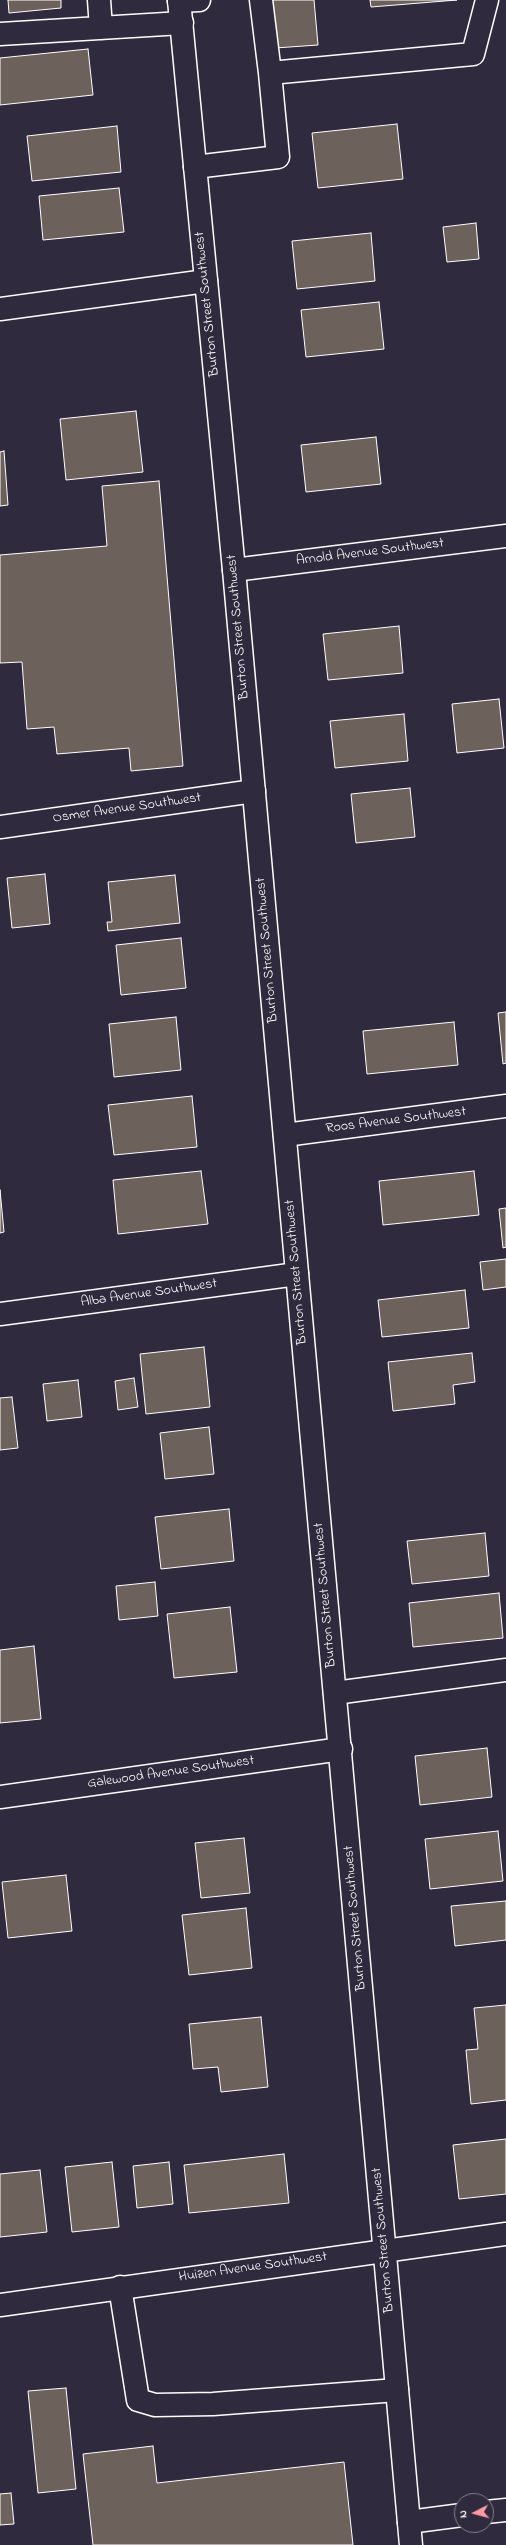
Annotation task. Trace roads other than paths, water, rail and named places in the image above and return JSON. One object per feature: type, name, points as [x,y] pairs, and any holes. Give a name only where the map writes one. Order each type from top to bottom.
[{"type":"main road","points":[[99,0],[101,28]]},
{"type":"main road","name":"Burton Street Southwest","points":[[186,0],[182,23],[234,570],[341,1749],[410,2545]]},
{"type":"main road","points":[[195,167],[278,156],[261,0]]},
{"type":"main road","points":[[270,73],[474,54],[487,0]]},
{"type":"main road","points":[[0,34],[182,23]]},
{"type":"main road","points":[[0,309],[206,281]]},
{"type":"main road","name":"Arnold Avenue Southwest","points":[[234,570],[506,536]]},
{"type":"main road","name":"Osmer Avenue Southwest","points":[[0,827],[254,791]]},
{"type":"main road","name":"Roos Avenue Southwest","points":[[285,1135],[506,1106]]},
{"type":"main road","name":"Alba Avenue Southwest","points":[[0,1314],[297,1274]]},
{"type":"main road","points":[[335,1693],[506,1670]]},
{"type":"main road","name":"Galewood Avenue Southwest","points":[[0,1797],[341,1749]]},
{"type":"main road","name":"Huizen Avenue Southwest","points":[[0,2305],[506,2234]]},
{"type":"main road","points":[[120,2288],[138,2400],[155,2405],[213,2404],[397,2390]]},
{"type":"main road","points":[[494,2511],[506,2510]]},
{"type":"main road","points":[[408,2522],[454,2516]]}]
